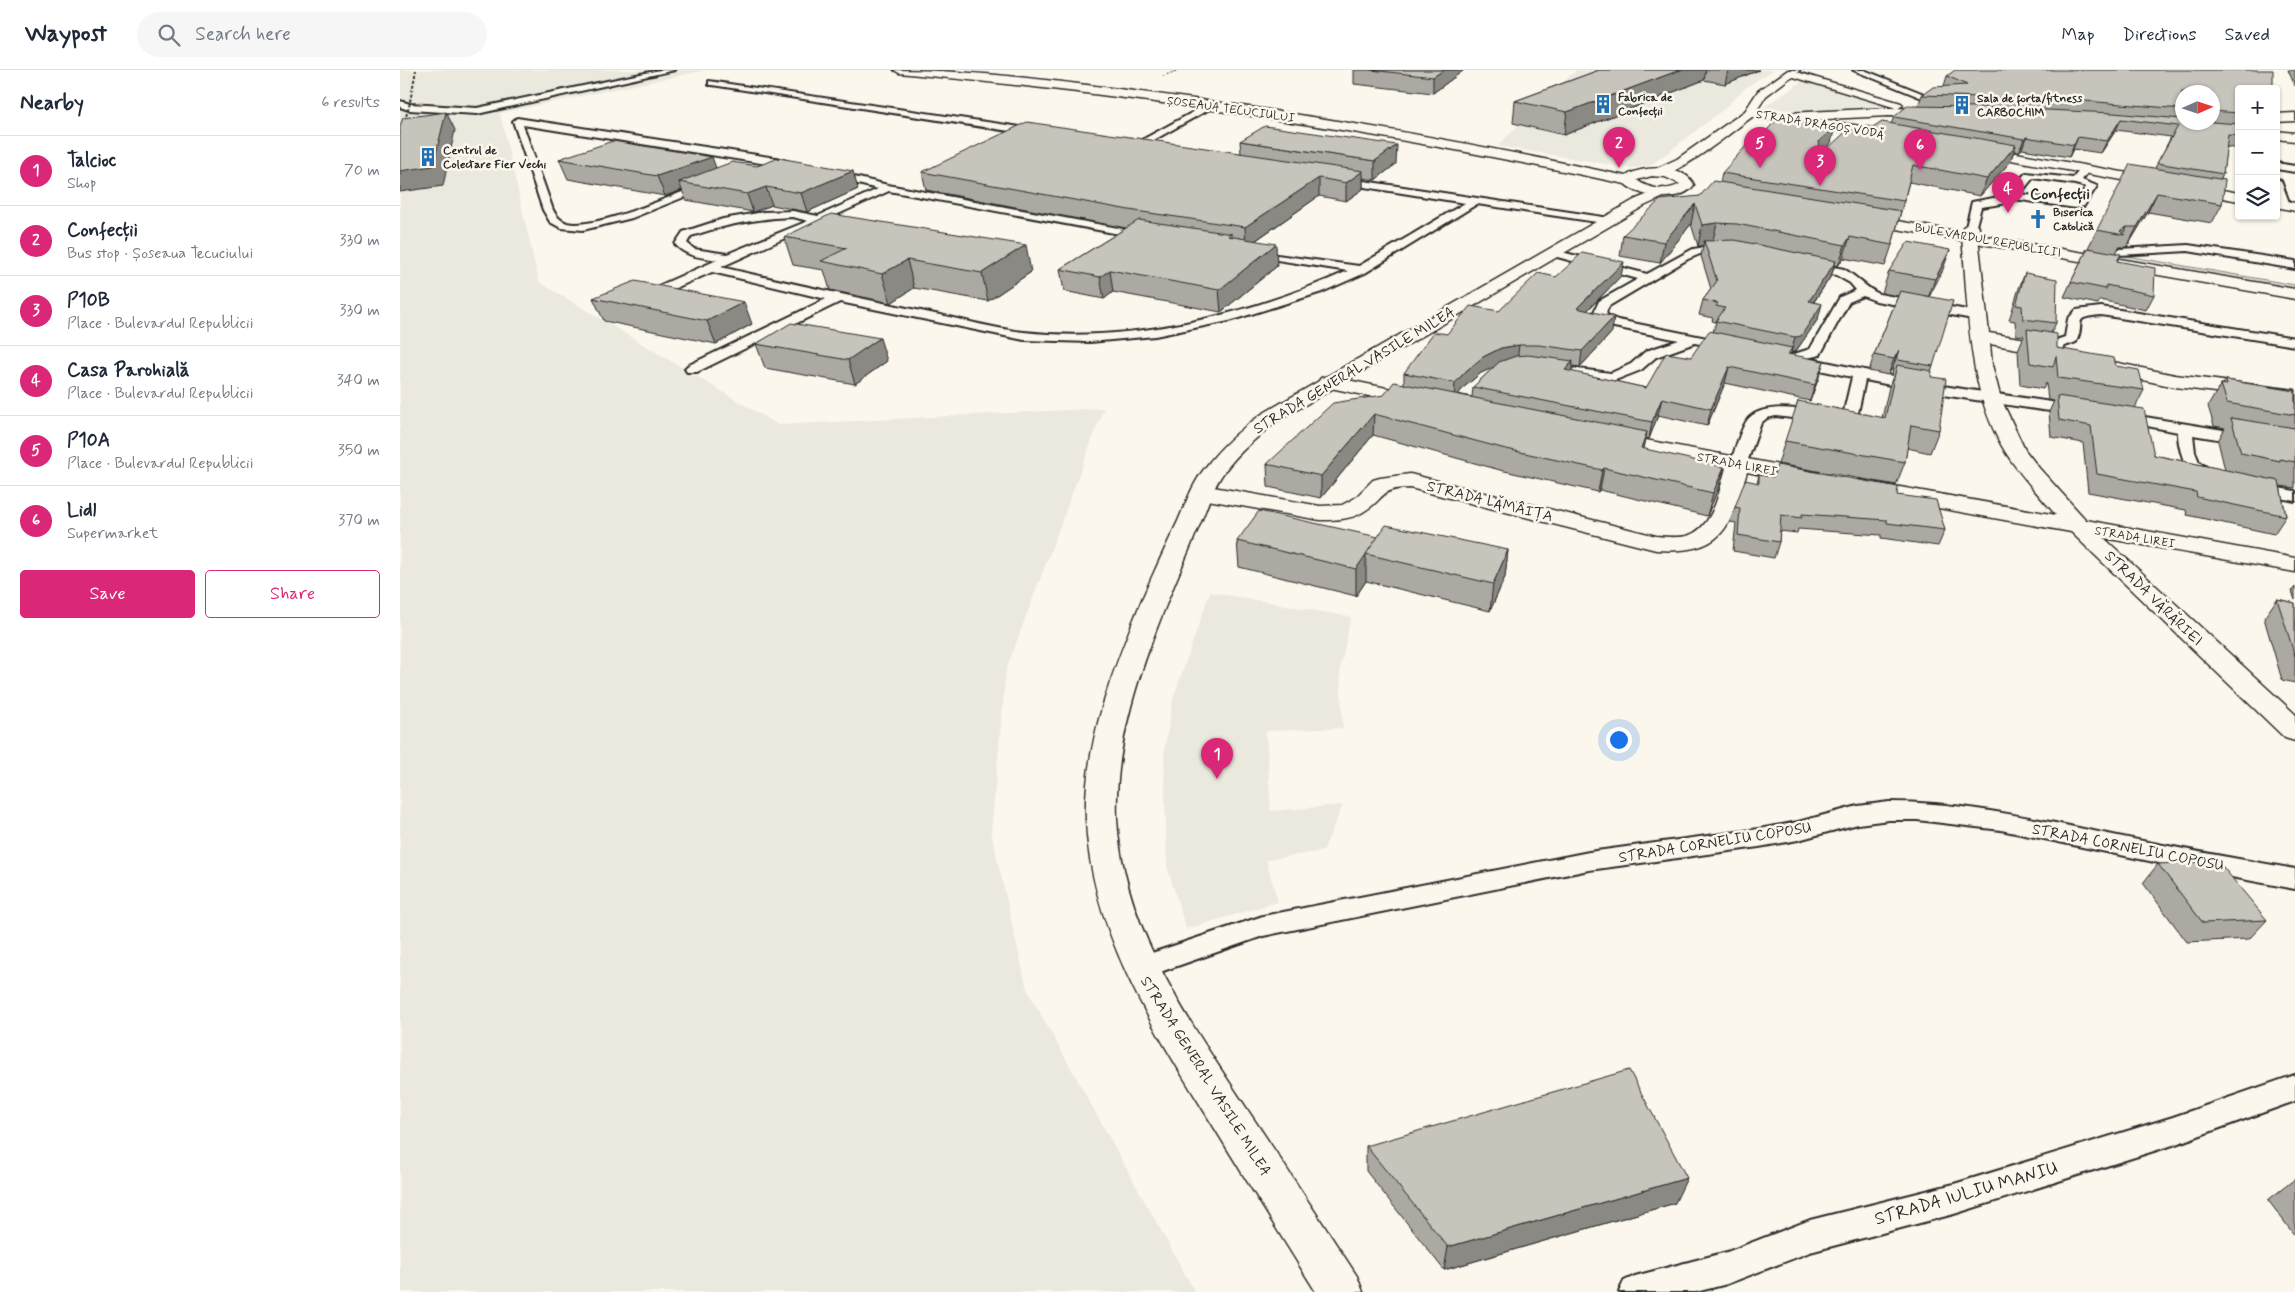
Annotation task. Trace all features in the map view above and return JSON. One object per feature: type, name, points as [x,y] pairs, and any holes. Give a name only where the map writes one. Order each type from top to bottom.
[{"type":"main road","name":"ȘOSEAUA TECUCIULUI","points":[[899,70],[1061,85],[1379,131],[1560,165],[1637,187]]},
{"type":"main road","points":[[1750,113],[1752,104],[1762,94],[1793,72],[1919,113]]},
{"type":"main road","name":"STRADA DRAGOȘ VODĂ","points":[[1658,173],[1682,162],[1750,113],[1787,117],[1917,139]]},
{"type":"main road","points":[[1787,117],[1919,113],[1948,114]]},
{"type":"main road","points":[[2280,118],[2295,117]]},
{"type":"main road","points":[[2280,135],[2295,137]]},
{"type":"main road","points":[[1964,148],[2235,196]]},
{"type":"main road","points":[[1682,162],[1688,185]]},
{"type":"main road","points":[[1637,187],[1658,173],[1688,185]]},
{"type":"main road","name":"STRADA GENERAL VASILE MILEA","points":[[1342,1292],[1171,1025],[1140,968],[1118,908],[1104,859],[1102,810],[1104,772],[1111,732],[1127,677],[1146,623],[1202,492],[1212,473],[1244,437],[1269,418],[1328,382],[1610,221],[1637,187],[1663,192],[1688,185]]},
{"type":"main road","name":"BULEVARDUL REPUBLICII","points":[[1847,211],[1971,232],[2295,294]]},
{"type":"main road","name":"BULEVARDUL REPUBLICII","points":[[1971,232],[2120,252],[2295,281]]},
{"type":"main road","name":"STRADA VĂRĂRIEI","points":[[1971,232],[1983,365],[1991,399],[2015,451],[2031,473],[2080,528],[2295,731]]},
{"type":"main road","points":[[1979,326],[2049,347],[2081,359],[2175,380],[2295,396]]},
{"type":"main road","points":[[1328,382],[1438,405]]},
{"type":"main road","name":"STRADA LIREI","points":[[1592,436],[2080,528],[2295,565]]},
{"type":"main road","name":"STRADA LĂMÂIȚA","points":[[1202,492],[1320,513],[1338,513],[1353,509],[1364,502],[1382,483],[1393,480],[1410,481],[1656,543],[1676,546],[1696,542],[1709,534],[1718,525],[1738,465]]},
{"type":"lane","points":[[400,104],[409,108],[477,111],[671,70]]},
{"type":"lane","points":[[1857,70],[1926,96]]},
{"type":"lane","points":[[712,82],[1050,134]]},
{"type":"lane","points":[[1154,150],[1129,146],[1211,106]]},
{"type":"lane","points":[[721,180],[613,221],[577,228],[564,227],[555,222],[547,208],[517,121],[776,161],[888,188],[1154,237]]},
{"type":"lane","points":[[1848,136],[1860,129]]},
{"type":"lane","points":[[758,168],[776,161]]},
{"type":"lane","points":[[2280,167],[2295,169]]},
{"type":"lane","points":[[2076,181],[2085,169]]},
{"type":"lane","points":[[1971,232],[1976,204],[1992,203],[2014,196],[2076,205],[2080,204],[2092,186],[2076,181],[2042,175],[2030,175],[2014,196]]},
{"type":"lane","points":[[1330,179],[1610,221]]},
{"type":"lane","points":[[629,304],[711,268],[728,258],[819,220],[888,188]]},
{"type":"lane","points":[[2280,192],[2285,205]]},
{"type":"lane","points":[[711,268],[838,298],[1024,336],[1090,338],[1155,332],[1224,318],[1318,289],[1361,270],[1475,201]]},
{"type":"lane","points":[[728,258],[691,252],[681,244],[687,234],[723,222],[764,214],[793,214],[819,220]]},
{"type":"lane","points":[[2120,252],[2188,248],[2295,265]]},
{"type":"lane","points":[[1979,326],[1863,292],[1854,280],[1840,272],[1732,250],[1712,249],[1697,251],[1603,304],[1600,312],[1603,318],[1614,323],[1791,359],[1860,376],[1991,399],[2090,411]]},
{"type":"lane","points":[[1242,251],[1361,270]]},
{"type":"lane","points":[[1554,253],[1649,278]]},
{"type":"lane","points":[[1791,359],[1815,352],[1844,300],[1863,292]]},
{"type":"lane","points":[[692,369],[838,298]]},
{"type":"lane","points":[[2049,347],[2071,339],[2074,319],[2080,313],[2101,311],[2295,342]]},
{"type":"lane","points":[[1555,370],[1602,378],[1613,377],[1625,374],[1651,354],[1692,340]]},
{"type":"lane","points":[[1738,465],[1754,421],[1762,415],[1776,412],[1839,420],[1851,413],[1860,376]]},
{"type":"lane","points":[[2109,415],[2295,447]]},
{"type":"lane","points":[[2184,429],[2186,455],[2192,464],[2207,476],[2224,481]]},
{"type":"lane","points":[[2241,486],[2295,496]]},
{"type":"lane","name":"STRADA CORNELIU COPOSU","points":[[1140,968],[1263,926],[1590,861],[1759,838],[1798,831],[1858,815],[1889,811],[1917,811],[2001,822],[2178,858],[2295,879]]},
{"type":"lane","name":"STRADA IULIU MANIU","points":[[1635,1292],[1728,1268],[1810,1236],[1954,1199],[2172,1131],[2295,1088]]},
{"type":"path","points":[[1170,70],[1177,71]]},
{"type":"shaded area","points":[[400,70],[707,70],[500,113],[539,282],[778,425],[1104,408],[1006,670],[991,832],[1027,989],[1195,1292],[400,1292]]},
{"type":"shaded area","points":[[1577,70],[1773,70],[1745,88],[1724,109],[1650,166],[1630,168],[1498,146],[1552,91]]},
{"type":"shaded area","points":[[1803,81],[1883,106],[1806,113],[1764,107]]},
{"type":"shaded area","points":[[2086,249],[2295,285],[2295,289],[2085,253]]},
{"type":"shaded area","points":[[1210,592],[1351,617],[1340,670],[1343,728],[1266,731],[1271,811],[1343,805],[1323,851],[1266,860],[1278,902],[1186,929],[1167,866],[1164,753],[1173,699]]},
{"type":"building","points":[[1371,70],[1444,70],[1433,77]]},
{"type":"building","points":[[1599,70],[1680,70],[1567,112],[1515,101]]},
{"type":"building","points":[[1955,70],[2273,70],[2273,85],[2235,85],[2235,113],[2220,112],[2220,85],[2175,85],[2175,108],[2073,100],[1922,95],[1933,87],[1967,85],[1947,76]]},
{"type":"building","points":[[1907,106],[1981,107],[2113,113],[2175,118],[2175,126],[2121,119],[2107,141],[2078,137],[2074,145],[2026,137],[2024,139],[1894,117]]},
{"type":"building","points":[[446,112],[433,166],[400,171],[400,126],[403,118]]},
{"type":"building","points":[[1777,119],[1835,127],[1819,141],[1820,148],[1828,148],[1849,129],[1867,132],[1882,122],[2016,145],[1987,179],[1913,165],[1904,201],[1722,173],[1754,137],[1760,138]]},
{"type":"building","points":[[1027,122],[1363,171],[1346,183],[1319,178],[1245,227],[1129,210],[922,172]]},
{"type":"building","points":[[2220,123],[2235,124],[2235,136],[2228,135],[2223,174],[2157,163],[2176,130],[2220,130]]},
{"type":"building","points":[[1265,126],[1397,145],[1375,161],[1240,141]]},
{"type":"building","points":[[613,141],[712,157],[657,176],[559,159]]},
{"type":"building","points":[[779,158],[853,171],[801,193],[766,187],[747,194],[679,182],[732,162],[757,166]]},
{"type":"building","points":[[2130,164],[2225,180],[2222,204],[2157,193],[2137,227],[2127,227],[2120,231],[2124,235],[2097,230]]},
{"type":"building","points":[[1713,181],[1901,211],[1892,245],[1850,237],[1845,245],[1737,224],[1717,223],[1702,225],[1695,204],[1664,242],[1623,235],[1660,200],[1700,196]]},
{"type":"building","points":[[831,214],[1026,245],[982,273],[907,260],[882,274],[821,261],[847,248],[784,237]]},
{"type":"building","points":[[1139,220],[1232,234],[1228,236],[1276,244],[1219,290],[1110,270],[1100,277],[1060,269]]},
{"type":"building","points":[[1735,240],[1836,261],[1809,301],[1822,304],[1801,336],[1795,337],[1716,321],[1725,308],[1716,306],[1718,303],[1703,300],[1717,281],[1704,241]]},
{"type":"building","points":[[1908,242],[1950,250],[1935,279],[1889,271]]},
{"type":"building","points":[[2088,248],[2121,254],[2117,261],[2155,268],[2154,295],[2106,285],[2106,289],[2071,282]]},
{"type":"building","points":[[1582,253],[1624,262],[1577,308],[1614,317],[1582,351],[1539,345],[1519,345],[1501,348],[1483,357],[1455,383],[1404,373],[1434,332],[1447,334],[1470,306],[1499,311],[1538,273],[1556,277]]},
{"type":"building","points":[[2025,273],[2057,279],[2056,323],[2023,319],[2022,306],[2016,305]]},
{"type":"building","points":[[635,281],[744,302],[707,321],[593,298]]},
{"type":"building","points":[[1900,291],[1953,301],[1933,366],[1898,360],[1899,350],[1894,359],[1874,355]]},
{"type":"building","points":[[791,323],[880,338],[848,360],[756,344]]},
{"type":"building","points":[[2027,329],[2057,334],[2057,348],[2114,358],[2116,366],[2139,370],[2144,390],[2058,378],[2056,356],[2053,367],[2030,363]]},
{"type":"building","points":[[1709,331],[1792,348],[1788,354],[1824,361],[1815,385],[1729,367],[1711,409],[1662,398],[1652,422],[1473,387],[1499,362],[1516,356],[1528,355],[1573,361],[1565,370],[1646,388],[1666,353],[1691,357]]},
{"type":"building","points":[[1897,365],[1932,371],[1931,377],[1946,379],[1939,430],[1911,425],[1905,462],[1785,441],[1798,401],[1885,418]]},
{"type":"building","points":[[2226,380],[2295,391],[2295,415],[2227,403],[2221,384],[2227,385]]},
{"type":"building","points":[[1394,382],[1647,432],[1641,448],[1724,467],[1713,493],[1604,468],[1602,470],[1502,448],[1374,414],[1321,476],[1267,464],[1333,403],[1384,395]]},
{"type":"building","points":[[2057,396],[2144,409],[2154,455],[2279,481],[2286,516],[2197,497],[2196,492],[2097,474],[2091,426],[2059,420]]},
{"type":"building","points":[[2231,418],[2295,428],[2295,462],[2241,453]]},
{"type":"building","points":[[1777,465],[1898,487],[1897,495],[1936,500],[1945,530],[1887,523],[1887,520],[1802,514],[1802,518],[1781,515],[1779,542],[1738,535],[1740,508],[1735,507],[1745,480],[1759,483],[1759,475],[1773,477]]},
{"type":"building","points":[[1259,511],[1378,537],[1356,569],[1237,541]]},
{"type":"building","points":[[1386,525],[1508,550],[1493,584],[1366,554]]},
{"type":"building","points":[[2277,599],[2295,603],[2295,656]]},
{"type":"building","points":[[2218,861],[2267,920],[2203,923],[2158,864]]},
{"type":"building","points":[[1629,1070],[1687,1178],[1448,1247],[1366,1146]]},
{"type":"railway","points":[[400,135],[409,107],[416,70]]},
{"type":"place","name":"Fabrica de Confecții","points":[[1603,104]]},
{"type":"place","name":"Sala de forta/fitness CARBOCHIM","points":[[1962,105]]},
{"type":"place","name":"Centrul de Colectare Fier Vechi","points":[[428,157]]},
{"type":"place","name":"Confecții","points":[[1619,168]]},
{"type":"place","name":"P10A","points":[[1760,168]]},
{"type":"place","name":"Lidl","points":[[1920,170]]},
{"type":"place","name":"P10B","points":[[1820,186]]},
{"type":"place","name":"Casa Parohială","points":[[2008,213]]},
{"type":"place","name":"Biserica Catolică","points":[[2038,219]]},
{"type":"place","name":"Talcioc","points":[[1217,779]]},
{"type":"district","name":"Confecții","points":[[2060,193]]}]
